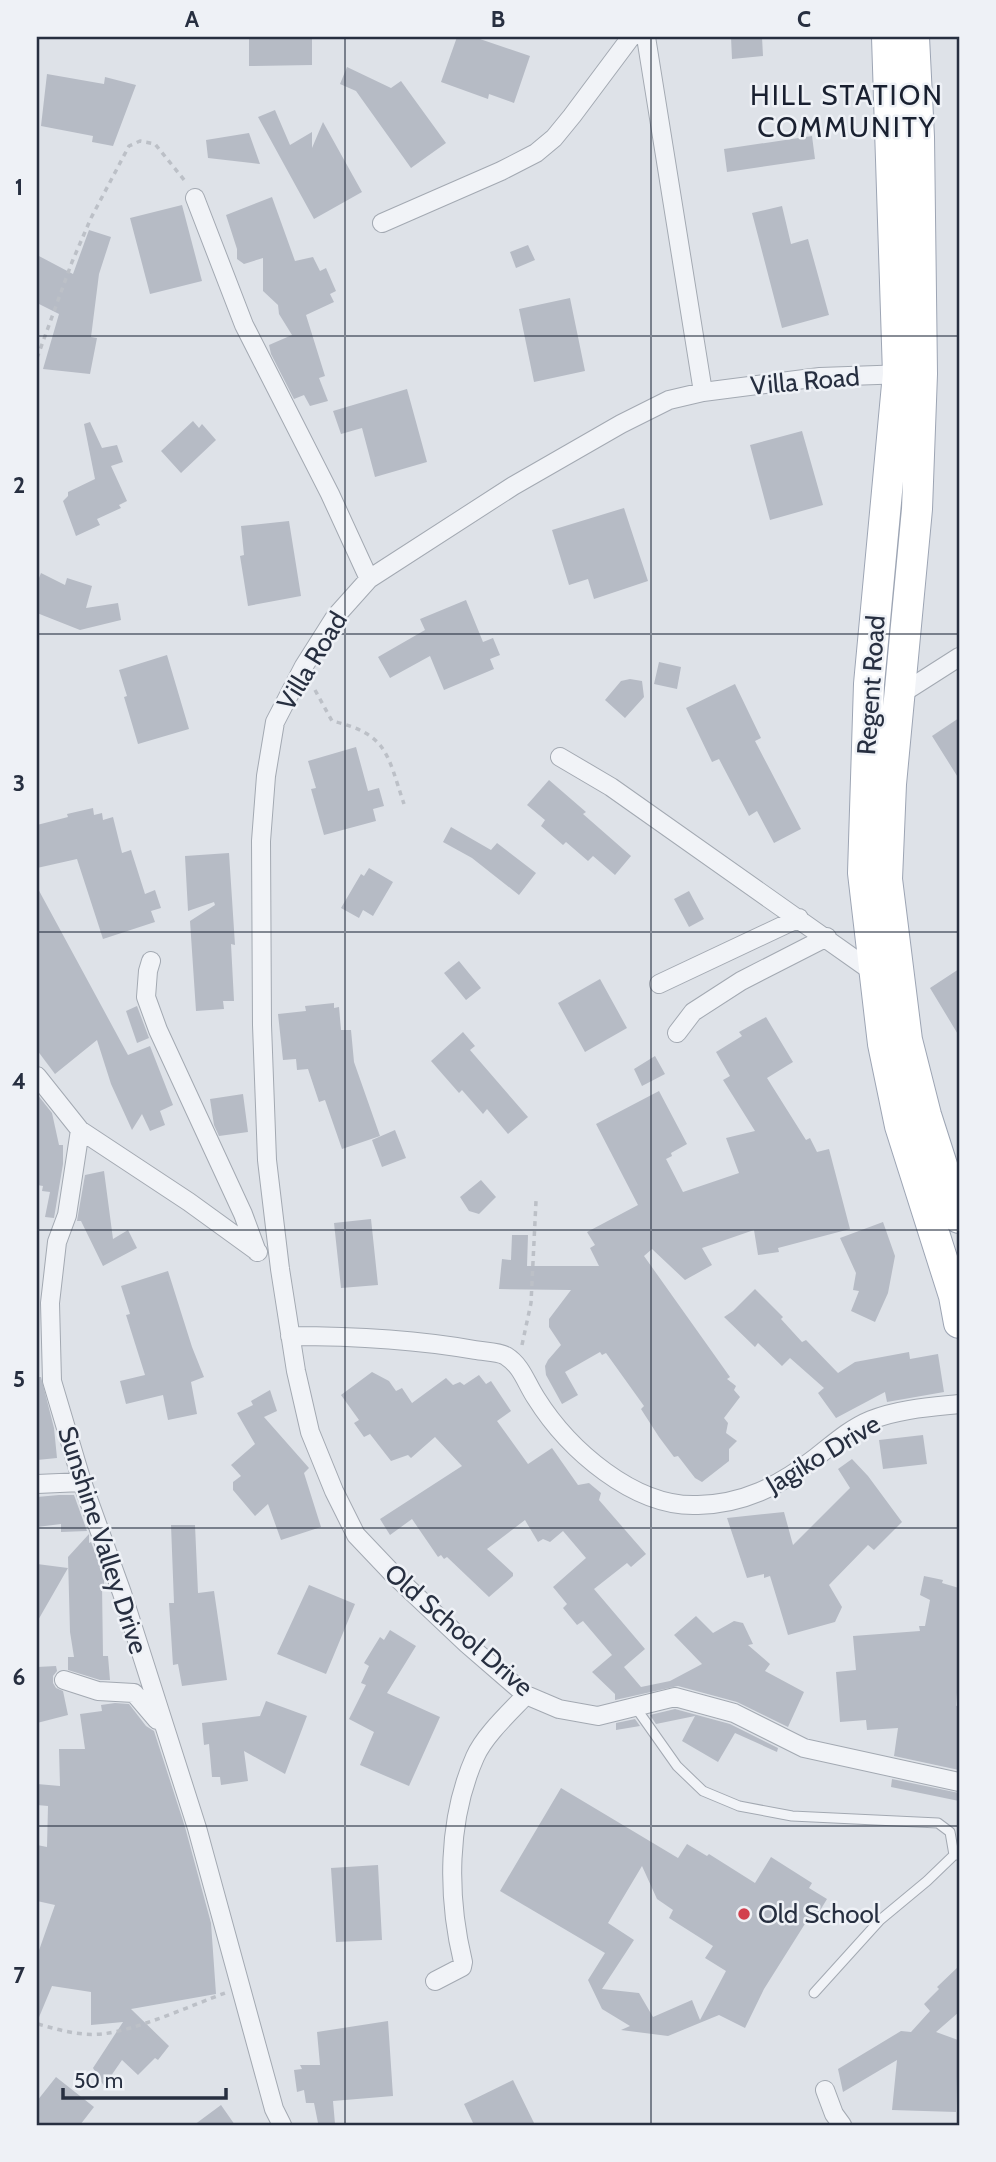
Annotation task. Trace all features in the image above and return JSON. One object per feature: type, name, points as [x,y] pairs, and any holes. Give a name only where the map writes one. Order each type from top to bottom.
[{"type":"main road","name":"Regent Road","points":[[887,37],[917,509],[891,784],[887,879],[907,1040],[926,1115],[954,1183],[959,1218]]},
{"type":"main road","name":"Regent Road","points":[[914,37],[919,137],[910,374],[869,684],[863,873],[883,1044],[900,1126],[954,1296],[959,1323]]},
{"type":"street","points":[[382,223],[536,153],[554,138],[631,37]]},
{"type":"street","points":[[646,37],[703,392]]},
{"type":"street","points":[[194,198],[244,325],[330,494],[369,579]]},
{"type":"street","name":"Villa Road","points":[[280,1269],[267,1160],[262,1025],[261,841],[266,776],[275,722],[304,666],[335,617],[369,579],[513,486],[621,424],[669,400],[703,392],[820,377],[910,374]]},
{"type":"street","points":[[869,684],[901,694],[959,657]]},
{"type":"street","points":[[559,757],[611,787],[873,972]]},
{"type":"street","points":[[659,984],[799,918]]},
{"type":"street","points":[[677,1033],[693,1012],[741,981],[827,937]]},
{"type":"street","points":[[152,961],[147,978],[146,997],[158,1030],[243,1214],[257,1252]]},
{"type":"street","points":[[37,1076],[80,1130],[189,1202],[280,1269]]},
{"type":"street","name":"Sunshine Valley Drive","points":[[80,1130],[67,1215],[57,1242],[44,1382],[122,1592],[197,1828],[274,2109],[282,2125]]},
{"type":"street","points":[[922,1198],[954,1183]]},
{"type":"street","name":"Old School Drive","points":[[280,1269],[290,1336],[310,1432],[334,1491],[356,1535],[394,1576],[526,1695],[559,1709],[598,1716],[675,1697],[734,1713],[804,1748],[959,1782]]},
{"type":"street","points":[[290,1336],[357,1336],[434,1342],[503,1354],[518,1364]]},
{"type":"street","name":"Jagiko Drive","points":[[518,1364],[536,1398],[562,1433],[610,1475],[650,1499],[696,1506],[745,1499],[786,1481],[842,1437],[869,1421],[898,1411],[959,1404]]},
{"type":"street","points":[[37,1484],[82,1482]]},
{"type":"street","name":"Sunshine Valley Drive","points":[[64,1680],[97,1691],[134,1693],[164,1728]]},
{"type":"street","points":[[435,1981],[462,1967],[463,1962],[455,1929],[454,1828],[475,1755],[526,1695]]},
{"type":"street","points":[[825,2090],[834,2115],[842,2125]]},
{"type":"lane","points":[[636,1708],[677,1766],[703,1791],[739,1806],[792,1815],[938,1823],[950,1832],[956,1855],[880,1920],[814,1993]]},
{"type":"path","points":[[37,358],[86,229],[129,146],[140,141],[155,144],[179,172],[194,198]]},
{"type":"path","points":[[304,666],[322,706],[332,721],[365,731],[378,739],[404,804]]},
{"type":"path","points":[[518,1364],[531,1303],[536,1201]]},
{"type":"path","points":[[38,2024],[69,2033],[102,2034],[135,2026],[240,1988]]},
{"type":"building","points":[[249,37],[312,39],[312,65],[249,66]]},
{"type":"building","points":[[457,37],[474,37],[530,56],[514,103],[489,94],[488,99],[441,82]]},
{"type":"building","points":[[731,37],[762,37],[763,56],[732,59]]},
{"type":"building","points":[[347,67],[391,88],[401,81],[446,143],[411,168],[356,91],[340,84]]},
{"type":"building","points":[[47,74],[104,84],[105,77],[136,85],[113,146],[92,142],[93,136],[41,126]]},
{"type":"building","points":[[275,110],[290,145],[312,132],[312,148],[323,122],[362,192],[314,219],[258,117]]},
{"type":"building","points":[[249,133],[260,164],[208,158],[206,140]]},
{"type":"building","points":[[812,136],[815,159],[727,172],[724,149]]},
{"type":"building","points":[[272,197],[295,261],[313,257],[320,271],[326,268],[336,291],[330,294],[334,302],[306,315],[325,376],[319,378],[328,401],[310,406],[304,395],[294,399],[271,354],[269,345],[292,335],[279,314],[278,305],[263,291],[263,258],[244,264],[237,259],[237,249],[226,215]]},
{"type":"building","points":[[182,205],[202,281],[150,294],[130,218]]},
{"type":"building","points":[[782,206],[791,244],[808,239],[829,315],[782,328],[752,213]]},
{"type":"building","points":[[89,230],[111,237],[99,274],[91,337],[97,338],[90,374],[43,369],[59,314],[37,303],[37,255],[73,274]]},
{"type":"building","points":[[528,245],[535,260],[516,268],[510,252]]},
{"type":"building","points":[[570,298],[585,371],[534,382],[519,309]]},
{"type":"building","points":[[407,389],[427,462],[375,477],[362,428],[341,434],[333,411]]},
{"type":"building","points":[[193,421],[199,428],[202,424],[216,440],[181,473],[161,451]]},
{"type":"building","points":[[90,422],[102,448],[117,445],[123,462],[111,466],[127,501],[119,505],[121,508],[97,519],[100,525],[76,536],[63,501],[68,492],[95,479],[84,424]]},
{"type":"building","points":[[802,431],[823,505],[770,520],[750,445]]},
{"type":"building","points":[[624,508],[648,581],[594,599],[588,579],[569,585],[552,530]]},
{"type":"building","points":[[289,521],[301,596],[248,606],[240,556],[244,555],[241,526]]},
{"type":"building","points":[[41,573],[65,585],[67,578],[92,586],[86,608],[118,603],[121,620],[80,630],[37,613],[37,583]]},
{"type":"building","points":[[466,600],[483,642],[493,638],[500,655],[490,659],[494,669],[444,690],[430,656],[390,678],[378,657],[425,630],[420,619]]},
{"type":"building","points":[[167,655],[189,729],[138,744],[119,670]]},
{"type":"building","points":[[659,662],[681,667],[677,689],[654,684]]},
{"type":"building","points":[[621,681],[642,681],[644,697],[625,718],[605,700]]},
{"type":"building","points":[[735,684],[761,738],[755,741],[801,829],[774,843],[757,811],[749,816],[719,759],[712,762],[686,708]]},
{"type":"building","points":[[959,718],[959,779],[932,736]]},
{"type":"building","points":[[356,747],[368,791],[379,788],[384,806],[373,809],[376,821],[324,835],[311,789],[316,788],[308,761]]},
{"type":"building","points":[[549,780],[631,856],[615,875],[593,856],[588,861],[566,842],[563,845],[541,826],[545,820],[527,805]]},
{"type":"building","points":[[93,808],[94,815],[102,813],[103,820],[113,817],[122,853],[131,850],[145,894],[155,890],[161,908],[151,911],[155,922],[103,939],[77,859],[37,868],[37,825]]},
{"type":"building","points":[[451,827],[491,850],[497,843],[536,873],[519,895],[472,858],[443,842]]},
{"type":"building","points":[[229,853],[235,945],[231,944],[234,1001],[223,1001],[224,1009],[196,1011],[190,921],[215,905],[214,902],[188,911],[185,856]]},
{"type":"building","points":[[369,868],[393,882],[373,916],[363,910],[359,918],[341,908],[361,874],[364,876]]},
{"type":"building","points":[[37,887],[128,1055],[150,1046],[173,1105],[160,1111],[165,1125],[150,1131],[142,1114],[132,1130],[111,1084],[97,1040],[55,1074],[37,1050]]},
{"type":"building","points":[[689,891],[704,919],[689,927],[674,899]]},
{"type":"building","points":[[459,961],[481,988],[466,1000],[444,973]]},
{"type":"building","points":[[959,969],[959,1036],[930,988]]},
{"type":"building","points":[[600,979],[627,1028],[585,1052],[558,1003]]},
{"type":"building","points":[[334,1003],[334,1008],[339,1007],[341,1030],[351,1030],[354,1062],[380,1136],[342,1149],[325,1100],[319,1102],[308,1069],[297,1070],[296,1059],[283,1060],[278,1014],[306,1011],[305,1006]]},
{"type":"building","points":[[137,1006],[149,1038],[137,1043],[126,1011]]},
{"type":"building","points":[[766,1017],[793,1062],[767,1078],[806,1140],[810,1138],[817,1152],[829,1149],[850,1229],[778,1248],[779,1252],[758,1255],[754,1230],[702,1248],[712,1265],[685,1280],[652,1249],[644,1256],[730,1377],[727,1379],[736,1386],[734,1390],[740,1397],[724,1418],[728,1423],[726,1433],[737,1441],[729,1449],[729,1461],[702,1482],[695,1478],[678,1456],[674,1457],[659,1437],[641,1409],[644,1406],[606,1353],[602,1355],[600,1352],[565,1372],[578,1395],[562,1404],[546,1375],[545,1366],[561,1345],[549,1327],[549,1319],[571,1290],[499,1289],[502,1259],[511,1260],[512,1235],[528,1235],[527,1266],[599,1266],[590,1248],[595,1245],[587,1232],[638,1205],[596,1124],[659,1091],[687,1144],[666,1159],[683,1192],[739,1173],[726,1138],[755,1131],[723,1080],[730,1076],[716,1052],[742,1036],[739,1032]]},
{"type":"building","points":[[463,1032],[475,1046],[470,1050],[528,1117],[508,1134],[487,1109],[483,1114],[462,1090],[459,1093],[431,1061]]},
{"type":"building","points":[[655,1056],[665,1074],[642,1086],[634,1069]]},
{"type":"building","points":[[37,1094],[52,1113],[59,1145],[63,1145],[63,1164],[54,1218],[45,1217],[50,1192],[42,1191],[43,1186],[37,1185]]},
{"type":"building","points":[[243,1094],[248,1132],[219,1136],[214,1125],[210,1099]]},
{"type":"building","points":[[395,1130],[406,1158],[382,1167],[372,1140]]},
{"type":"building","points":[[104,1171],[113,1239],[128,1230],[137,1248],[103,1266],[81,1221],[77,1221],[85,1175]]},
{"type":"building","points":[[481,1180],[496,1197],[479,1214],[469,1211],[460,1197]]},
{"type":"building","points":[[371,1219],[378,1285],[341,1288],[334,1223]]},
{"type":"building","points":[[883,1222],[895,1256],[888,1293],[875,1322],[851,1311],[859,1291],[853,1290],[856,1273],[840,1238]]},
{"type":"building","points":[[168,1271],[204,1377],[191,1382],[197,1414],[168,1420],[163,1395],[126,1404],[120,1381],[145,1375],[126,1315],[130,1314],[121,1286]]},
{"type":"building","points":[[755,1289],[783,1317],[781,1319],[802,1342],[806,1340],[838,1373],[855,1362],[909,1352],[910,1359],[938,1354],[944,1392],[887,1402],[885,1392],[836,1418],[818,1393],[824,1388],[790,1358],[782,1366],[758,1343],[755,1347],[724,1317]]},
{"type":"building","points":[[372,1372],[389,1381],[396,1391],[402,1388],[412,1403],[446,1378],[453,1385],[460,1382],[464,1385],[479,1375],[486,1384],[491,1381],[511,1411],[497,1421],[528,1464],[552,1448],[578,1485],[589,1483],[601,1493],[599,1500],[646,1554],[631,1567],[627,1563],[594,1589],[645,1649],[624,1667],[641,1687],[670,1681],[702,1664],[674,1635],[696,1616],[713,1633],[734,1621],[743,1623],[753,1644],[748,1645],[770,1664],[765,1671],[804,1692],[788,1727],[737,1702],[678,1686],[615,1700],[615,1694],[592,1672],[612,1655],[583,1621],[577,1625],[563,1608],[567,1604],[553,1587],[586,1558],[563,1531],[550,1542],[543,1539],[538,1542],[525,1520],[487,1549],[513,1573],[513,1576],[489,1597],[447,1557],[438,1557],[412,1519],[390,1535],[380,1519],[462,1466],[435,1437],[411,1458],[408,1455],[391,1461],[370,1434],[364,1437],[354,1423],[359,1420],[341,1395]]},
{"type":"building","points":[[37,1377],[41,1377],[54,1428],[57,1458],[37,1460]]},
{"type":"building","points":[[270,1390],[277,1411],[264,1417],[309,1468],[304,1473],[321,1527],[281,1540],[268,1504],[255,1516],[233,1490],[233,1482],[241,1476],[231,1465],[255,1444],[237,1413],[253,1405],[251,1401]]},
{"type":"building","points":[[923,1435],[927,1464],[883,1469],[879,1440]]},
{"type":"building","points":[[852,1459],[902,1522],[874,1550],[868,1545],[829,1585],[842,1607],[835,1622],[788,1635],[770,1576],[764,1578],[764,1574],[747,1578],[727,1518],[784,1512],[793,1545],[850,1488],[838,1469]]},
{"type":"building","points":[[74,1495],[87,1531],[61,1532],[61,1524],[37,1527],[37,1497]]},
{"type":"building","points":[[171,1525],[195,1525],[198,1593],[214,1591],[227,1680],[182,1686],[178,1664],[173,1665],[169,1603],[174,1603]]},
{"type":"building","points":[[89,1534],[89,1543],[91,1542],[104,1577],[103,1656],[108,1656],[110,1680],[100,1680],[68,1670],[68,1657],[74,1657],[70,1632],[68,1557]]},
{"type":"building","points":[[37,1564],[68,1568],[37,1622]]},
{"type":"building","points":[[924,1576],[943,1580],[942,1583],[959,1588],[956,1706],[959,1705],[959,1770],[894,1756],[898,1728],[867,1730],[866,1720],[840,1722],[836,1672],[856,1670],[853,1636],[920,1631],[919,1626],[925,1626],[930,1600],[920,1595]]},
{"type":"building","points":[[309,1585],[355,1604],[326,1674],[277,1654]]},
{"type":"building","points":[[390,1630],[416,1646],[387,1693],[440,1717],[409,1786],[360,1765],[374,1732],[349,1719],[366,1685],[361,1683],[369,1666],[364,1663],[380,1637],[384,1640]]},
{"type":"building","points":[[56,1666],[53,1683],[63,1691],[68,1715],[37,1723],[37,1667]]},
{"type":"building","points":[[266,1701],[307,1716],[285,1774],[244,1751],[248,1781],[221,1785],[220,1777],[212,1777],[209,1744],[204,1745],[202,1723],[260,1716]]},
{"type":"building","points":[[129,1704],[146,1726],[154,1731],[185,1827],[211,1923],[216,1994],[131,2009],[169,2046],[158,2060],[155,2058],[138,2075],[122,2060],[104,2086],[93,2068],[123,2022],[91,2025],[91,1992],[52,1986],[37,2022],[37,1956],[55,1905],[37,1901],[37,1845],[47,1847],[48,1806],[37,1805],[37,1784],[60,1786],[59,1749],[85,1749],[80,1714],[102,1711],[101,1705]]},
{"type":"building","points":[[675,1709],[730,1724],[778,1748],[777,1752],[735,1733],[718,1762],[682,1741],[695,1716],[656,1724],[650,1715]]},
{"type":"building","points":[[635,1719],[640,1726],[616,1730],[616,1723]]},
{"type":"building","points":[[892,1779],[959,1793],[959,1801],[891,1787]]},
{"type":"building","points":[[561,1788],[678,1858],[687,1844],[707,1856],[709,1854],[755,1883],[771,1857],[812,1883],[809,1888],[827,1899],[813,1922],[808,1919],[764,1989],[745,2028],[719,2015],[668,2036],[621,2030],[630,2026],[602,2009],[588,1980],[605,1953],[500,1891]],"holes":[[[642,1866],[657,1899],[673,1910],[669,1918],[713,1946],[705,1958],[726,1971],[700,2020],[692,2000],[653,2017],[639,1993],[602,1989],[634,1940],[608,1923]]]},
{"type":"building","points":[[378,1865],[382,1940],[336,1942],[331,1868]]},
{"type":"building","points":[[959,1966],[959,2012],[936,2032],[958,2040],[956,2112],[892,2110],[897,2060],[843,2092],[838,2069],[901,2031],[911,2032],[930,2011],[924,2004]]},
{"type":"building","points":[[388,2021],[393,2096],[333,2101],[335,2124],[318,2123],[314,2103],[306,2103],[304,2090],[297,2092],[294,2070],[302,2069],[300,2065],[320,2065],[317,2032]]},
{"type":"building","points":[[56,2077],[94,2107],[80,2125],[37,2125],[37,2101]]},
{"type":"building","points":[[513,2080],[535,2125],[474,2125],[464,2104]]},
{"type":"building","points":[[221,2105],[235,2125],[194,2125]]},
{"type":"place","name":"Old School","points":[[744,1914]]},
{"type":"district","name":"HILL STATION COMMUNITY","points":[[847,111]]}]
